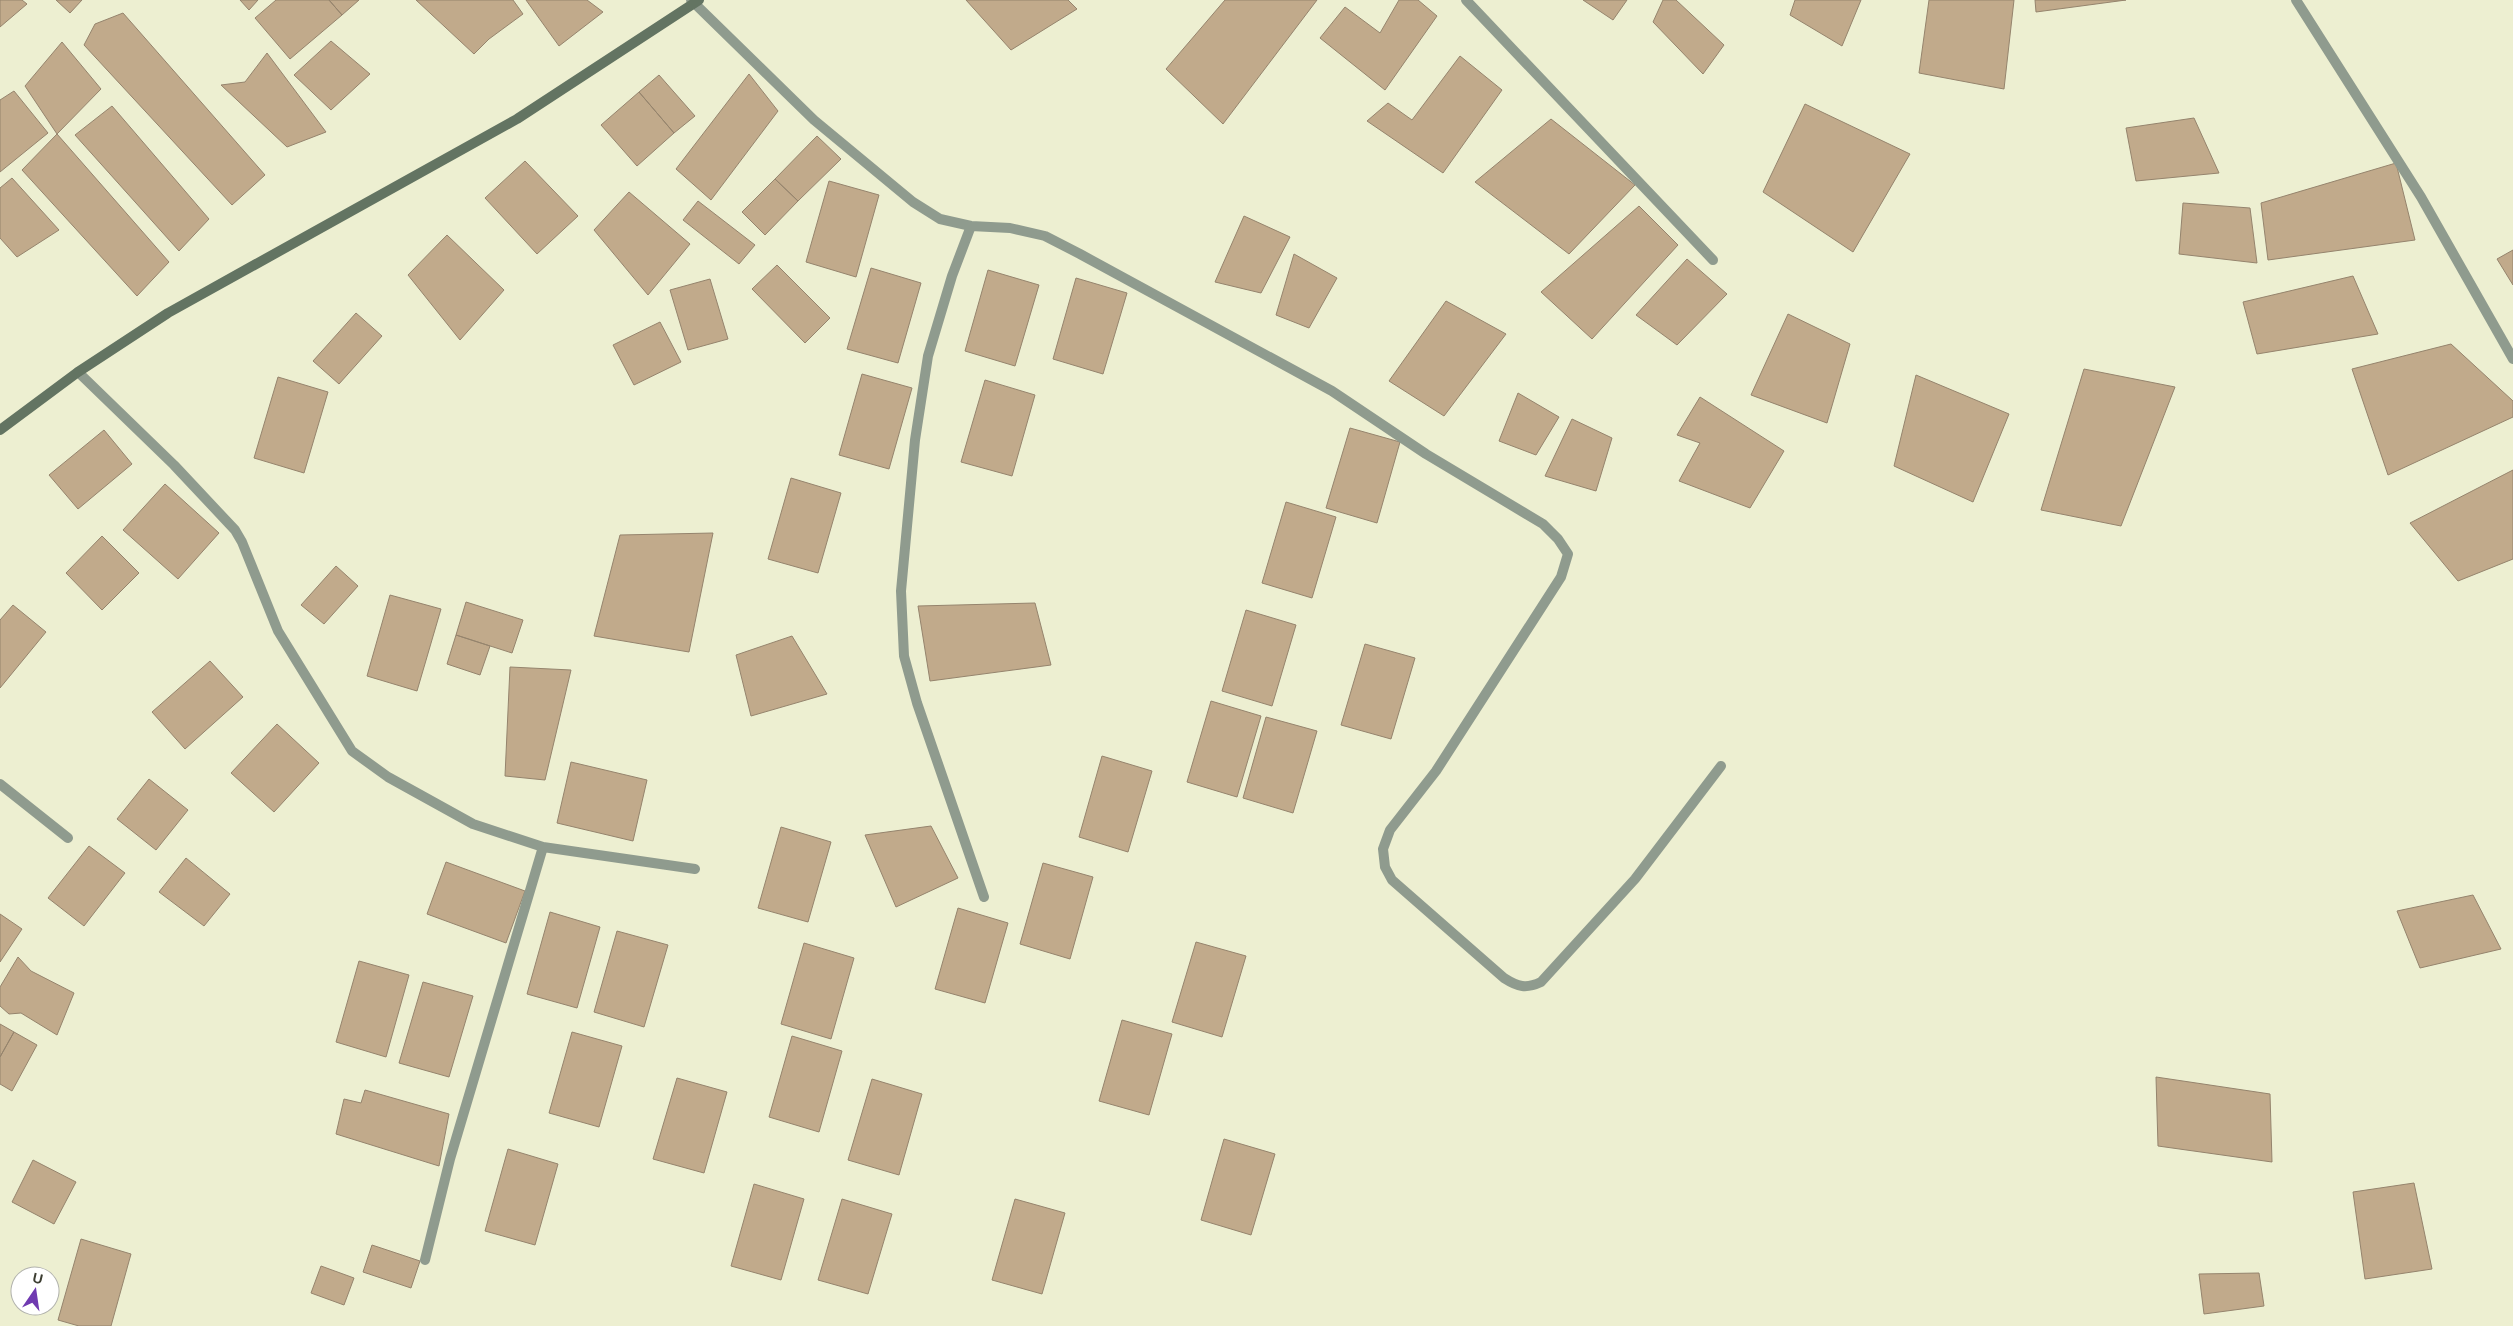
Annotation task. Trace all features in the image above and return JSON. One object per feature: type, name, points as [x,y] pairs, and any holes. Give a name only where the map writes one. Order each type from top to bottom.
[{"type":"street","points":[[1466,0],[1714,260]]},
{"type":"street","points":[[2296,0],[2422,197],[2513,359]]},
{"type":"street","points":[[0,430],[78,372],[168,313],[517,119],[695,1],[814,120],[912,202],[940,218],[971,226],[1010,228],[1045,236],[1080,254],[1332,391],[1426,454],[1543,524],[1558,539],[1568,554],[1561,577],[1436,771],[1390,830],[1382,849],[1385,867],[1392,880],[1504,978],[1516,985],[1528,988],[1541,982],[1634,879],[1721,766]]},
{"type":"street","points":[[971,226],[952,276],[928,356],[915,440],[901,591],[904,656],[984,897]]},
{"type":"street","points":[[78,372],[174,465],[235,530],[242,542],[278,631],[352,751],[388,777],[473,824],[543,847],[695,869]]},
{"type":"street","points":[[0,784],[68,838]]},
{"type":"street","points":[[425,1260],[450,1159],[543,847]]},
{"type":"building","points":[[0,0],[22,0],[27,4],[0,27]]},
{"type":"building","points":[[56,0],[82,0],[70,13]]},
{"type":"building","points":[[240,0],[258,0],[249,10]]},
{"type":"building","points":[[276,0],[329,0],[342,15],[290,59],[255,18]]},
{"type":"building","points":[[329,0],[359,0],[342,15]]},
{"type":"building","points":[[416,0],[513,0],[523,14],[489,39],[474,54]]},
{"type":"building","points":[[526,0],[587,0],[603,12],[559,46]]},
{"type":"building","points":[[966,0],[1068,0],[1077,9],[1011,50]]},
{"type":"building","points":[[1225,0],[1317,0],[1223,124],[1166,69]]},
{"type":"building","points":[[1399,0],[1418,0],[1437,16],[1385,90],[1320,38],[1345,7],[1380,33]]},
{"type":"building","points":[[1583,0],[1627,0],[1613,20]]},
{"type":"building","points":[[1663,0],[1676,0],[1724,45],[1703,74],[1653,22]]},
{"type":"building","points":[[1795,0],[1861,0],[1842,46],[1790,15]]},
{"type":"building","points":[[1929,0],[2014,0],[2004,89],[1919,73]]},
{"type":"building","points":[[2035,0],[2126,0],[2036,12]]},
{"type":"building","points":[[123,13],[265,175],[232,205],[84,45],[95,24]]},
{"type":"building","points":[[331,41],[370,74],[331,110],[294,75]]},
{"type":"building","points":[[62,42],[101,89],[57,134],[25,86]]},
{"type":"building","points":[[267,53],[326,132],[287,147],[221,85],[245,82]]},
{"type":"building","points":[[1460,56],[1502,90],[1443,173],[1367,121],[1388,103],[1412,120]]},
{"type":"building","points":[[749,74],[778,111],[711,200],[676,169]]},
{"type":"building","points":[[659,75],[695,116],[674,133],[639,92]]},
{"type":"building","points":[[14,91],[48,133],[0,172],[0,100]]},
{"type":"building","points":[[639,92],[674,133],[637,166],[601,125]]},
{"type":"building","points":[[1805,104],[1910,154],[1853,252],[1763,192]]},
{"type":"building","points":[[112,106],[209,219],[179,251],[75,135]]},
{"type":"building","points":[[2194,118],[2219,173],[2136,181],[2126,128]]},
{"type":"building","points":[[1551,119],[1635,185],[1569,254],[1475,182]]},
{"type":"building","points":[[57,134],[169,262],[137,296],[22,170]]},
{"type":"building","points":[[817,136],[841,159],[798,201],[775,179]]},
{"type":"building","points":[[525,161],[578,216],[537,254],[485,198]]},
{"type":"building","points":[[2396,163],[2415,240],[2268,260],[2261,203]]},
{"type":"building","points":[[12,178],[59,230],[17,257],[0,238],[0,188]]},
{"type":"building","points":[[775,179],[798,201],[765,235],[742,212]]},
{"type":"building","points":[[829,181],[879,195],[856,277],[806,262]]},
{"type":"building","points":[[629,192],[690,244],[648,295],[594,230]]},
{"type":"building","points":[[698,201],[755,245],[739,264],[683,220]]},
{"type":"building","points":[[2183,203],[2250,208],[2257,263],[2179,254]]},
{"type":"building","points":[[1639,206],[1678,245],[1592,339],[1541,292]]},
{"type":"building","points":[[1244,216],[1290,237],[1261,293],[1215,282]]},
{"type":"building","points":[[447,235],[504,290],[460,340],[408,275]]},
{"type":"building","points":[[2513,250],[2513,285],[2497,259]]},
{"type":"building","points":[[1294,254],[1337,278],[1309,328],[1276,315]]},
{"type":"building","points":[[1687,259],[1727,294],[1677,345],[1636,315]]},
{"type":"building","points":[[777,265],[830,318],[805,343],[752,289]]},
{"type":"building","points":[[871,268],[921,283],[898,363],[847,349]]},
{"type":"building","points":[[988,270],[1039,285],[1015,366],[965,351]]},
{"type":"building","points":[[2353,276],[2378,334],[2257,354],[2243,302]]},
{"type":"building","points":[[1076,278],[1127,293],[1103,374],[1053,359]]},
{"type":"building","points":[[710,279],[728,339],[688,350],[670,290]]},
{"type":"building","points":[[1446,301],[1506,334],[1444,416],[1389,381]]},
{"type":"building","points":[[356,313],[382,336],[339,384],[313,361]]},
{"type":"building","points":[[1788,314],[1850,344],[1827,423],[1751,395]]},
{"type":"building","points":[[660,322],[681,362],[634,385],[613,345]]},
{"type":"building","points":[[2451,344],[2513,401],[2513,417],[2388,475],[2352,369]]},
{"type":"building","points":[[2084,369],[2175,387],[2121,526],[2041,510]]},
{"type":"building","points":[[862,374],[912,388],[889,469],[839,455]]},
{"type":"building","points":[[1916,375],[2009,414],[1973,502],[1894,466]]},
{"type":"building","points":[[278,377],[328,392],[304,473],[254,458]]},
{"type":"building","points":[[985,380],[1035,395],[1012,476],[961,462]]},
{"type":"building","points":[[1518,393],[1559,417],[1536,455],[1499,441]]},
{"type":"building","points":[[1700,397],[1784,451],[1750,508],[1679,481],[1700,443],[1677,435]]},
{"type":"building","points":[[1572,419],[1612,438],[1596,491],[1545,476]]},
{"type":"building","points":[[1350,428],[1400,442],[1377,523],[1326,508]]},
{"type":"building","points":[[104,430],[132,464],[78,509],[49,475]]},
{"type":"building","points":[[2513,470],[2513,559],[2458,581],[2410,523]]},
{"type":"building","points":[[791,478],[841,493],[818,573],[768,559]]},
{"type":"building","points":[[165,484],[219,533],[178,579],[123,530]]},
{"type":"building","points":[[1286,502],[1336,517],[1312,598],[1262,583]]},
{"type":"building","points":[[713,533],[689,652],[594,636],[620,535]]},
{"type":"building","points":[[102,536],[139,573],[102,610],[66,573]]},
{"type":"building","points":[[336,566],[358,586],[324,624],[301,605]]},
{"type":"building","points":[[390,595],[441,609],[417,691],[367,676]]},
{"type":"building","points":[[466,602],[523,620],[512,653],[456,635]]},
{"type":"building","points":[[1035,603],[1051,665],[930,681],[918,606]]},
{"type":"building","points":[[13,605],[46,632],[0,688],[0,620]]},
{"type":"building","points":[[1246,610],[1296,625],[1272,706],[1222,691]]},
{"type":"building","points":[[456,635],[490,646],[480,675],[447,664]]},
{"type":"building","points":[[792,636],[827,694],[751,716],[736,655]]},
{"type":"building","points":[[1365,644],[1415,658],[1391,739],[1341,725]]},
{"type":"building","points":[[210,661],[243,697],[185,749],[152,712]]},
{"type":"building","points":[[510,667],[571,670],[545,780],[505,776]]},
{"type":"building","points":[[1211,701],[1261,716],[1237,797],[1187,782]]},
{"type":"building","points":[[1266,717],[1317,731],[1293,813],[1243,798]]},
{"type":"building","points":[[277,724],[319,763],[274,812],[231,773]]},
{"type":"building","points":[[1102,756],[1152,771],[1128,852],[1079,837]]},
{"type":"building","points":[[571,762],[647,780],[633,841],[557,823]]},
{"type":"building","points":[[149,779],[188,810],[156,850],[117,819]]},
{"type":"building","points":[[931,826],[958,878],[896,907],[865,835]]},
{"type":"building","points":[[781,827],[831,842],[808,922],[758,908]]},
{"type":"building","points":[[89,846],[125,873],[84,926],[48,898]]},
{"type":"building","points":[[186,858],[230,894],[204,926],[159,892]]},
{"type":"building","points":[[446,862],[525,891],[506,943],[427,914]]},
{"type":"building","points":[[1043,863],[1093,877],[1070,959],[1020,944]]},
{"type":"building","points":[[2473,895],[2501,949],[2420,968],[2397,911]]},
{"type":"building","points":[[958,908],[1008,923],[985,1003],[935,989]]},
{"type":"building","points":[[550,912],[600,927],[577,1008],[527,994]]},
{"type":"building","points":[[0,914],[22,929],[0,962]]},
{"type":"building","points":[[617,931],[668,945],[644,1027],[594,1012]]},
{"type":"building","points":[[1196,942],[1246,956],[1222,1037],[1172,1022]]},
{"type":"building","points":[[804,943],[854,958],[831,1039],[781,1024]]},
{"type":"building","points":[[18,957],[31,971],[74,993],[57,1035],[21,1013],[9,1014],[0,1006],[0,987]]},
{"type":"building","points":[[359,961],[409,975],[386,1057],[336,1042]]},
{"type":"building","points":[[423,982],[473,996],[449,1077],[399,1063]]},
{"type":"building","points":[[1122,1020],[1172,1034],[1149,1115],[1099,1101]]},
{"type":"building","points":[[0,1024],[14,1032],[0,1057]]},
{"type":"building","points":[[14,1032],[37,1045],[12,1091],[0,1084],[0,1057]]},
{"type":"building","points":[[572,1032],[622,1046],[599,1127],[549,1113]]},
{"type":"building","points":[[792,1036],[842,1051],[819,1132],[769,1117]]},
{"type":"building","points":[[2156,1077],[2270,1094],[2272,1162],[2158,1146]]},
{"type":"building","points":[[677,1078],[727,1092],[704,1173],[653,1159]]},
{"type":"building","points":[[872,1079],[922,1094],[899,1175],[848,1160]]},
{"type":"building","points":[[365,1090],[449,1114],[439,1166],[336,1134],[344,1099],[361,1103]]},
{"type":"building","points":[[1224,1139],[1275,1154],[1251,1235],[1201,1220]]},
{"type":"building","points":[[508,1149],[558,1164],[535,1245],[485,1231]]},
{"type":"building","points":[[33,1160],[76,1182],[54,1224],[12,1202]]},
{"type":"building","points":[[2414,1183],[2432,1269],[2365,1279],[2353,1192]]},
{"type":"building","points":[[754,1184],[804,1199],[781,1280],[731,1266]]},
{"type":"building","points":[[842,1199],[892,1214],[868,1294],[818,1280]]},
{"type":"building","points":[[1015,1199],[1065,1213],[1042,1294],[992,1280]]},
{"type":"building","points":[[81,1239],[131,1254],[111,1326],[79,1326],[58,1320]]},
{"type":"building","points":[[372,1245],[420,1261],[411,1288],[363,1272]]},
{"type":"building","points":[[321,1266],[354,1278],[344,1305],[311,1293]]},
{"type":"building","points":[[2259,1273],[2264,1306],[2204,1314],[2199,1274]]}]
